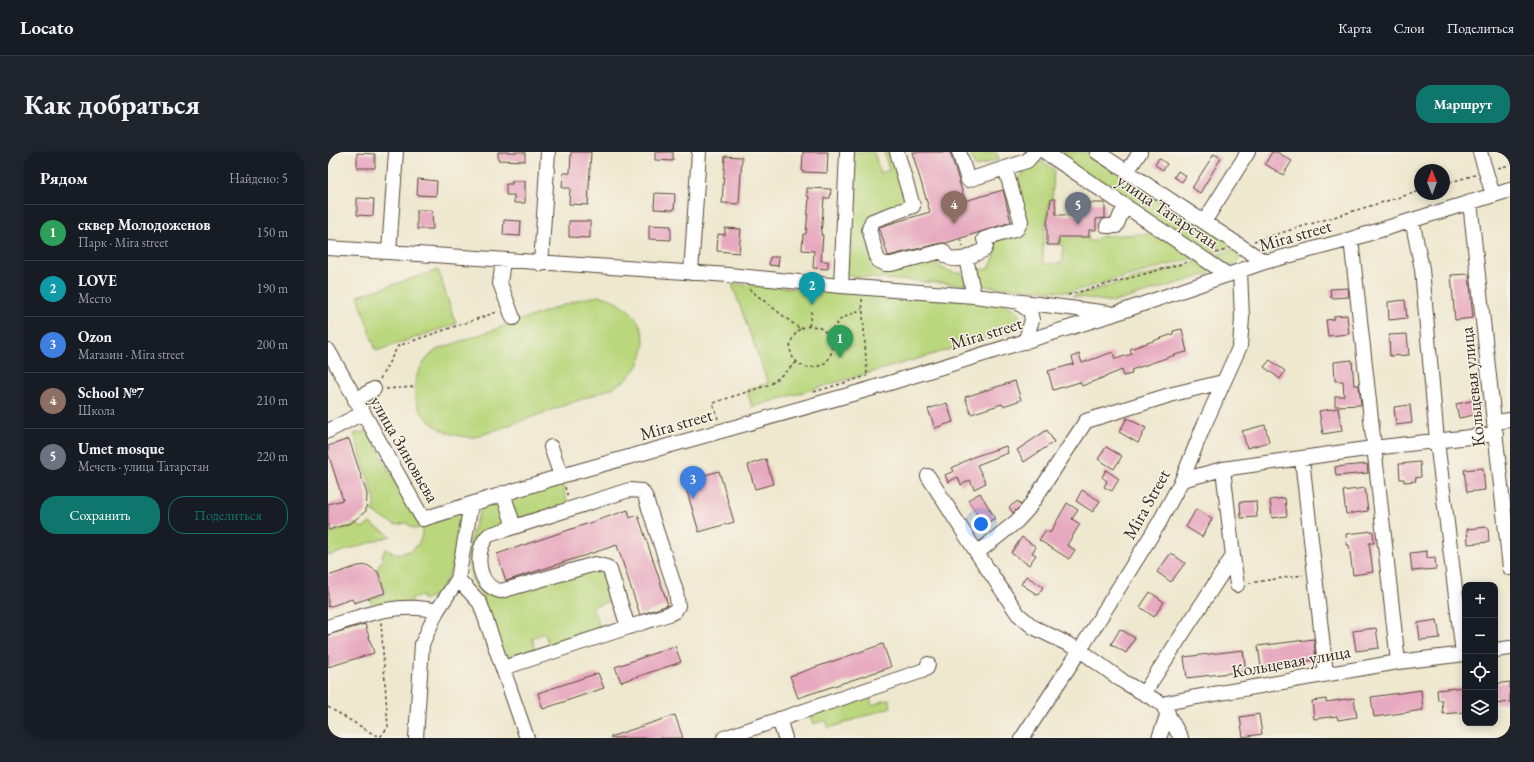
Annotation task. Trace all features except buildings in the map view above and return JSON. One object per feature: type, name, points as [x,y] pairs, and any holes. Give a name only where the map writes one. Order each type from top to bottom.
[{"type":"street","points":[[389,252],[396,152]]},
{"type":"street","points":[[540,264],[548,152]]},
{"type":"street","points":[[691,273],[699,152]]},
{"type":"street","points":[[841,286],[847,152]]},
{"type":"street","points":[[897,152],[914,206],[872,221],[869,229],[878,261],[885,264],[891,264],[943,251],[950,258],[960,260],[984,250],[984,239],[1020,228],[1021,221],[1005,168]]},
{"type":"street","points":[[959,152],[968,180],[1027,162],[1035,152]]},
{"type":"street","name":"улица Татарстан","points":[[1045,152],[1204,257],[1234,273]]},
{"type":"street","name":"улица Татарстан","points":[[1098,152],[1265,262]]},
{"type":"street","points":[[1127,172],[1140,152]]},
{"type":"street","points":[[1204,222],[1248,152]]},
{"type":"street","points":[[1480,152],[1493,195]]},
{"type":"street","name":"Mira street","points":[[471,504],[561,476],[870,389],[1114,314],[1265,262],[1351,239],[1510,190]]},
{"type":"street","name":"Кольцевая улица","points":[[1470,202],[1510,568]]},
{"type":"street","points":[[1107,226],[1116,226],[1125,205]]},
{"type":"street","points":[[1412,220],[1422,269],[1437,441],[1462,638]]},
{"type":"street","points":[[1351,239],[1373,448],[1398,662]]},
{"type":"street","points":[[328,248],[540,264],[691,273],[974,296],[1114,314]]},
{"type":"street","points":[[966,258],[974,296]]},
{"type":"street","points":[[503,261],[500,283],[511,313]]},
{"type":"street","name":"Mira Street","points":[[1022,738],[1080,650],[1159,523],[1182,480],[1223,382],[1240,346],[1242,318],[1234,273]]},
{"type":"street","points":[[1015,301],[1030,310],[1032,320],[1025,342]]},
{"type":"street","name":"улица Зиновьева","points":[[328,350],[423,519],[471,504]]},
{"type":"street","points":[[977,553],[1017,521],[1028,509],[1086,421],[1173,394],[1223,382]]},
{"type":"street","points":[[355,400],[374,390]]},
{"type":"street","points":[[328,431],[363,413]]},
{"type":"street","points":[[1182,480],[1223,470],[1373,448],[1437,441],[1495,428],[1510,420]]},
{"type":"street","points":[[551,447],[561,476]]},
{"type":"street","points":[[1302,459],[1326,674]]},
{"type":"street","points":[[1223,470],[1237,585]]},
{"type":"street","points":[[928,476],[1006,597],[1026,621],[1033,627],[1080,650],[1124,682],[1144,693],[1165,709],[1181,738]]},
{"type":"street","points":[[503,668],[628,627],[675,611],[678,606],[676,591],[645,496],[642,491],[629,490],[489,535],[485,539],[480,549],[480,566],[486,581],[491,588],[495,590],[507,591],[595,564],[603,565],[610,570],[628,627]]},
{"type":"street","points":[[503,494],[514,527]]},
{"type":"street","points":[[416,738],[422,644],[438,611],[458,579],[471,504]]},
{"type":"street","points":[[1144,693],[1233,556]]},
{"type":"street","points":[[458,579],[480,603],[527,738]]},
{"type":"street","points":[[328,627],[380,610],[421,606],[438,611]]},
{"type":"street","points":[[1498,650],[1510,648]]},
{"type":"street","name":"Кольцевая улица","points":[[1165,709],[1191,698],[1398,662],[1462,654]]},
{"type":"street","points":[[724,738],[922,670],[927,668],[928,664]]},
{"type":"street","points":[[1160,738],[1165,709]]},
{"type":"street","points":[[779,719],[785,738]]},
{"type":"path","points":[[1062,294],[1069,295],[1204,257],[1414,193]]},
{"type":"path","points":[[863,287],[862,309],[870,389]]},
{"type":"path","points":[[748,289],[800,329]]},
{"type":"path","points":[[828,334],[841,319],[862,309]]},
{"type":"path","points":[[809,326],[812,310]]},
{"type":"path","points":[[374,390],[398,346],[511,313]]},
{"type":"path","points":[[809,326],[816,327],[828,334],[832,347],[827,360],[816,367],[802,366],[797,362],[790,350],[792,337],[800,329],[809,326]]},
{"type":"path","points":[[718,419],[713,403],[771,384],[797,362]]},
{"type":"path","points":[[374,390],[413,386]]},
{"type":"path","points":[[561,476],[572,509]]},
{"type":"path","points":[[1237,585],[1314,574]]},
{"type":"path","points":[[328,707],[375,734],[381,736],[385,733],[388,727],[380,610]]},
{"type":"green space","points":[[853,152],[874,152],[880,173],[889,170],[884,152],[892,152],[907,202],[876,213],[874,260],[933,259],[941,268],[945,270],[962,273],[967,285],[846,276]]},
{"type":"green space","points":[[970,152],[996,152],[999,159],[975,167]]},
{"type":"green space","points":[[1050,152],[1091,152],[1235,245],[1221,250],[1213,245],[1211,248],[1217,252],[1207,255]]},
{"type":"green space","points":[[1036,158],[1054,169],[1052,202],[1049,202],[1043,246],[1043,264],[1063,263],[1063,245],[1060,245],[1059,231],[1069,237],[1089,237],[1089,241],[1095,241],[1100,236],[1163,233],[1197,257],[1070,292],[979,286],[976,272],[977,270],[988,269],[992,263],[996,248],[995,241],[1022,231],[1014,184]]},
{"type":"green space","points":[[1237,248],[1239,260],[1233,266],[1228,267],[1211,257]]},
{"type":"green space","points":[[1203,260],[1209,267],[1209,274],[1114,302],[1072,296]]},
{"type":"green space","points":[[438,270],[456,324],[376,351],[358,296]]},
{"type":"green space","points":[[732,284],[1002,303],[1017,312],[1020,319],[1016,327],[1010,332],[752,407],[747,390],[768,383]]},
{"type":"green space","points":[[599,296],[612,299],[623,305],[632,313],[639,323],[643,334],[644,346],[641,358],[635,370],[628,378],[613,388],[476,437],[457,435],[441,429],[428,420],[419,408],[415,394],[416,379],[423,364],[436,350],[581,299]]},
{"type":"green space","points":[[368,431],[421,528],[415,529],[406,523],[395,525],[373,512],[375,500],[354,434]]},
{"type":"green space","points":[[561,481],[568,504],[520,519],[516,515],[513,509],[512,497]]},
{"type":"green space","points":[[500,502],[506,521],[503,525],[485,532],[484,588],[597,569],[603,571],[614,596],[610,601],[592,607],[601,630],[550,647],[544,633],[532,638],[536,651],[509,660],[505,658],[482,598],[472,579],[468,558],[473,530],[484,506]]},
{"type":"green space","points":[[461,514],[463,517],[456,552],[448,577],[441,588],[433,596],[423,600],[422,596],[411,598],[412,602],[373,607],[370,599],[386,594],[377,569],[383,559],[382,556],[386,548],[394,553],[404,553],[409,551],[413,549],[420,541],[423,525]]},
{"type":"green space","points":[[370,523],[391,536],[328,556],[328,534],[356,524],[363,528]]},
{"type":"green space","points":[[869,695],[872,705],[889,699],[891,707],[829,728],[826,720],[814,724],[811,715]]},
{"type":"place","name":"School №7","points":[[954,224]]},
{"type":"place","name":"Umet mosque","points":[[1078,225]]},
{"type":"place","name":"LOVE","points":[[812,305]]},
{"type":"place","name":"сквер Молодоженов","points":[[840,358]]},
{"type":"place","name":"Ozon","points":[[693,499]]}]
